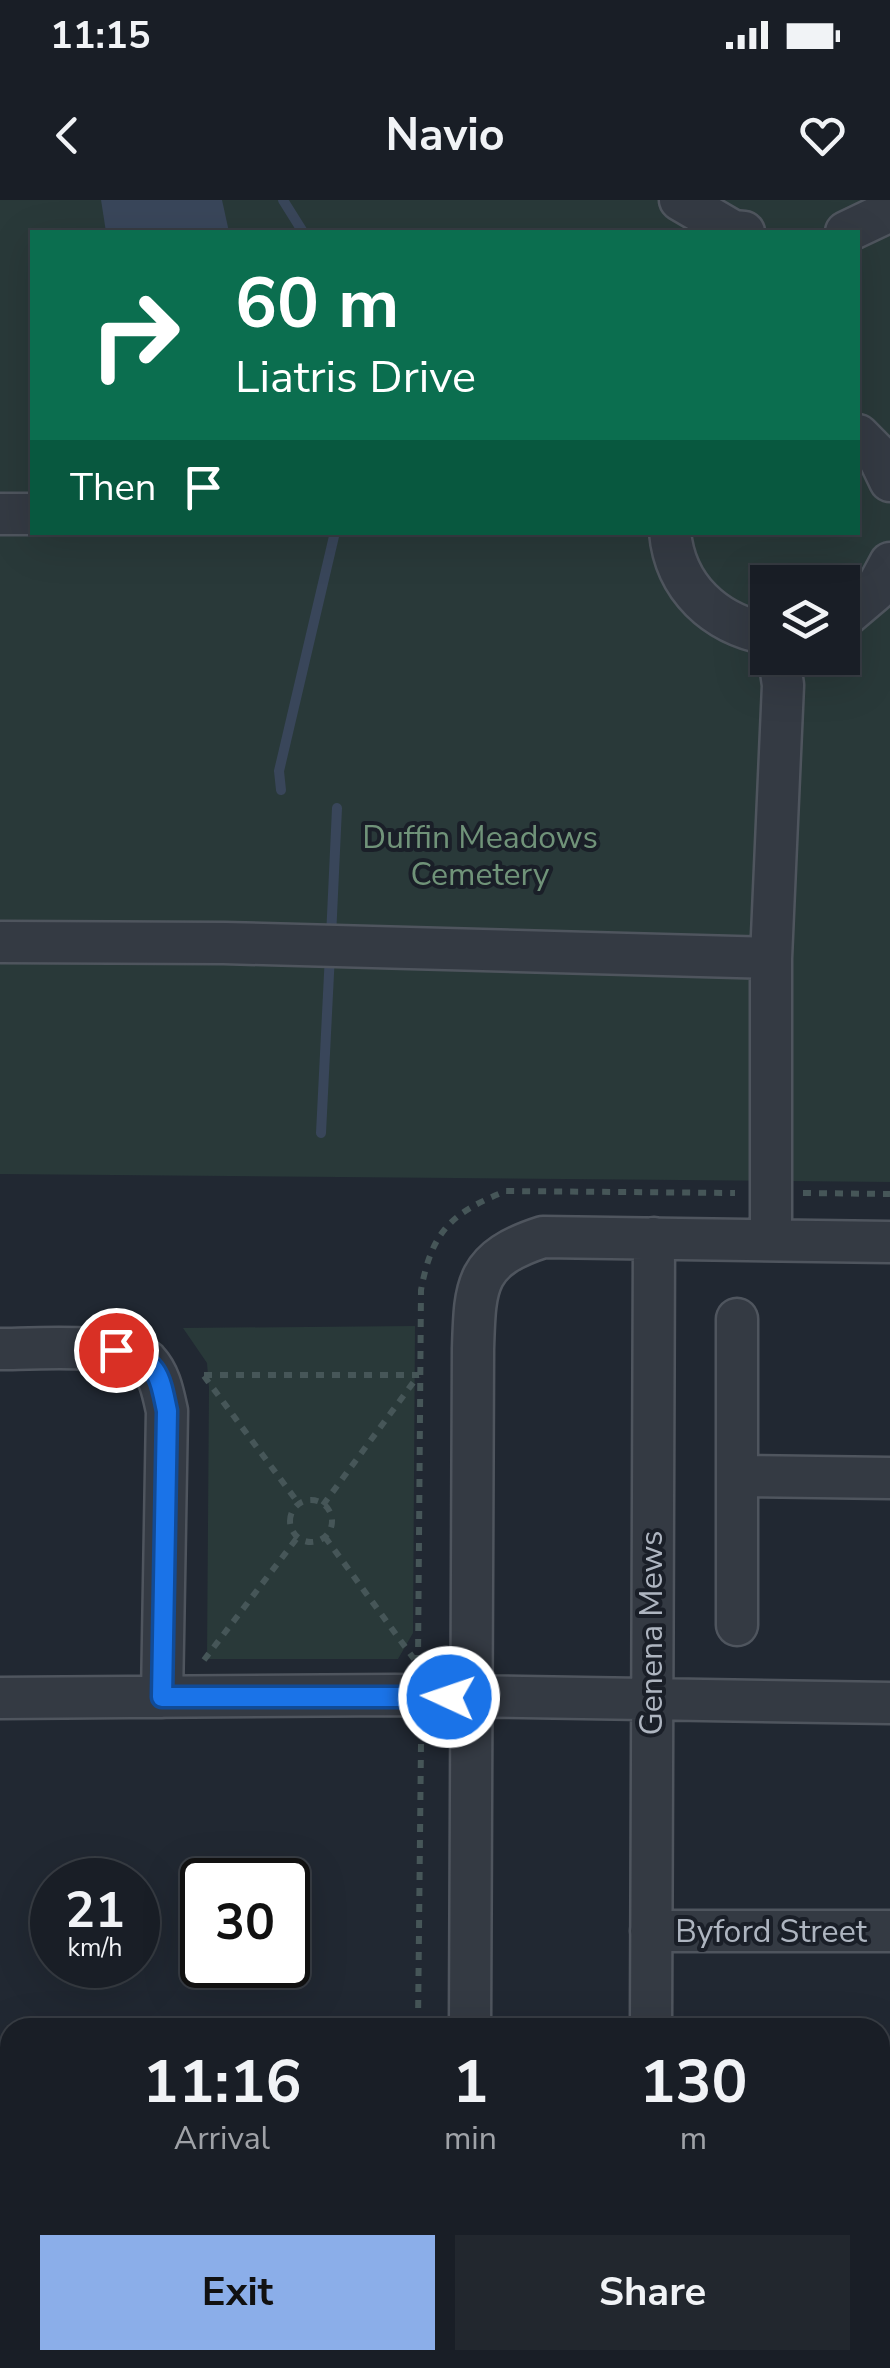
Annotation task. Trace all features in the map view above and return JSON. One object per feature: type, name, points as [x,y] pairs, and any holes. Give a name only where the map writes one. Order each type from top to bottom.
[{"type":"street","points":[[680,200],[733,230]]},
{"type":"street","points":[[850,230],[890,211]]},
{"type":"street","points":[[860,437],[876,454],[890,481]]},
{"type":"street","points":[[0,514],[30,514]]},
{"type":"street","points":[[670,535],[672,551],[686,584],[710,611],[750,631]]},
{"type":"street","points":[[860,604],[875,592],[890,563]]},
{"type":"street","points":[[771,1240],[770,958],[781,675]]},
{"type":"street","points":[[0,942],[224,943],[770,958]]},
{"type":"street","points":[[470,2018],[473,1349],[477,1288],[489,1266],[513,1247],[543,1237],[890,1242]]},
{"type":"street","name":"Genena Mews","points":[[650,2018],[654,1238]]},
{"type":"street","points":[[736,1624],[737,1319]]},
{"type":"street","points":[[0,1349],[116,1350],[144,1358],[160,1381],[167,1411],[162,1697]]},
{"type":"street","points":[[737,1476],[890,1478]]},
{"type":"street","points":[[0,1698],[395,1695],[890,1702]]},
{"type":"street","name":"Byford Street","points":[[651,1930],[890,1931]]},
{"type":"path","points":[[325,1537],[418,1664],[422,1290],[428,1255],[445,1226],[473,1204],[506,1190],[890,1194]]},
{"type":"path","points":[[299,1504],[204,1375],[419,1375]]},
{"type":"path","points":[[323,1504],[419,1375]]},
{"type":"path","points":[[299,1504],[323,1504],[331,1520],[325,1537],[314,1542],[297,1538],[290,1520],[299,1504]]},
{"type":"path","points":[[203,1661],[297,1538]]},
{"type":"path","points":[[418,2018],[421,1743]]},
{"type":"green space","name":"Duffin Meadows Cemetery","points":[[0,200],[890,200],[890,1182],[0,1174]]},
{"type":"green space","points":[[415,1326],[413,1633],[398,1659],[207,1659],[209,1388],[207,1363],[183,1328]]},
{"type":"water","points":[[101,200],[222,200],[229,230],[106,230]]},
{"type":"waterway","points":[[283,200],[302,230]]},
{"type":"waterway","points":[[281,790],[279,771],[334,535]]},
{"type":"waterway","points":[[331,937],[337,808]]},
{"type":"waterway","points":[[321,1133],[330,954]]},
{"type":"route","points":[[116,1350],[144,1358],[160,1381],[167,1411],[162,1697],[449,1697]]}]
